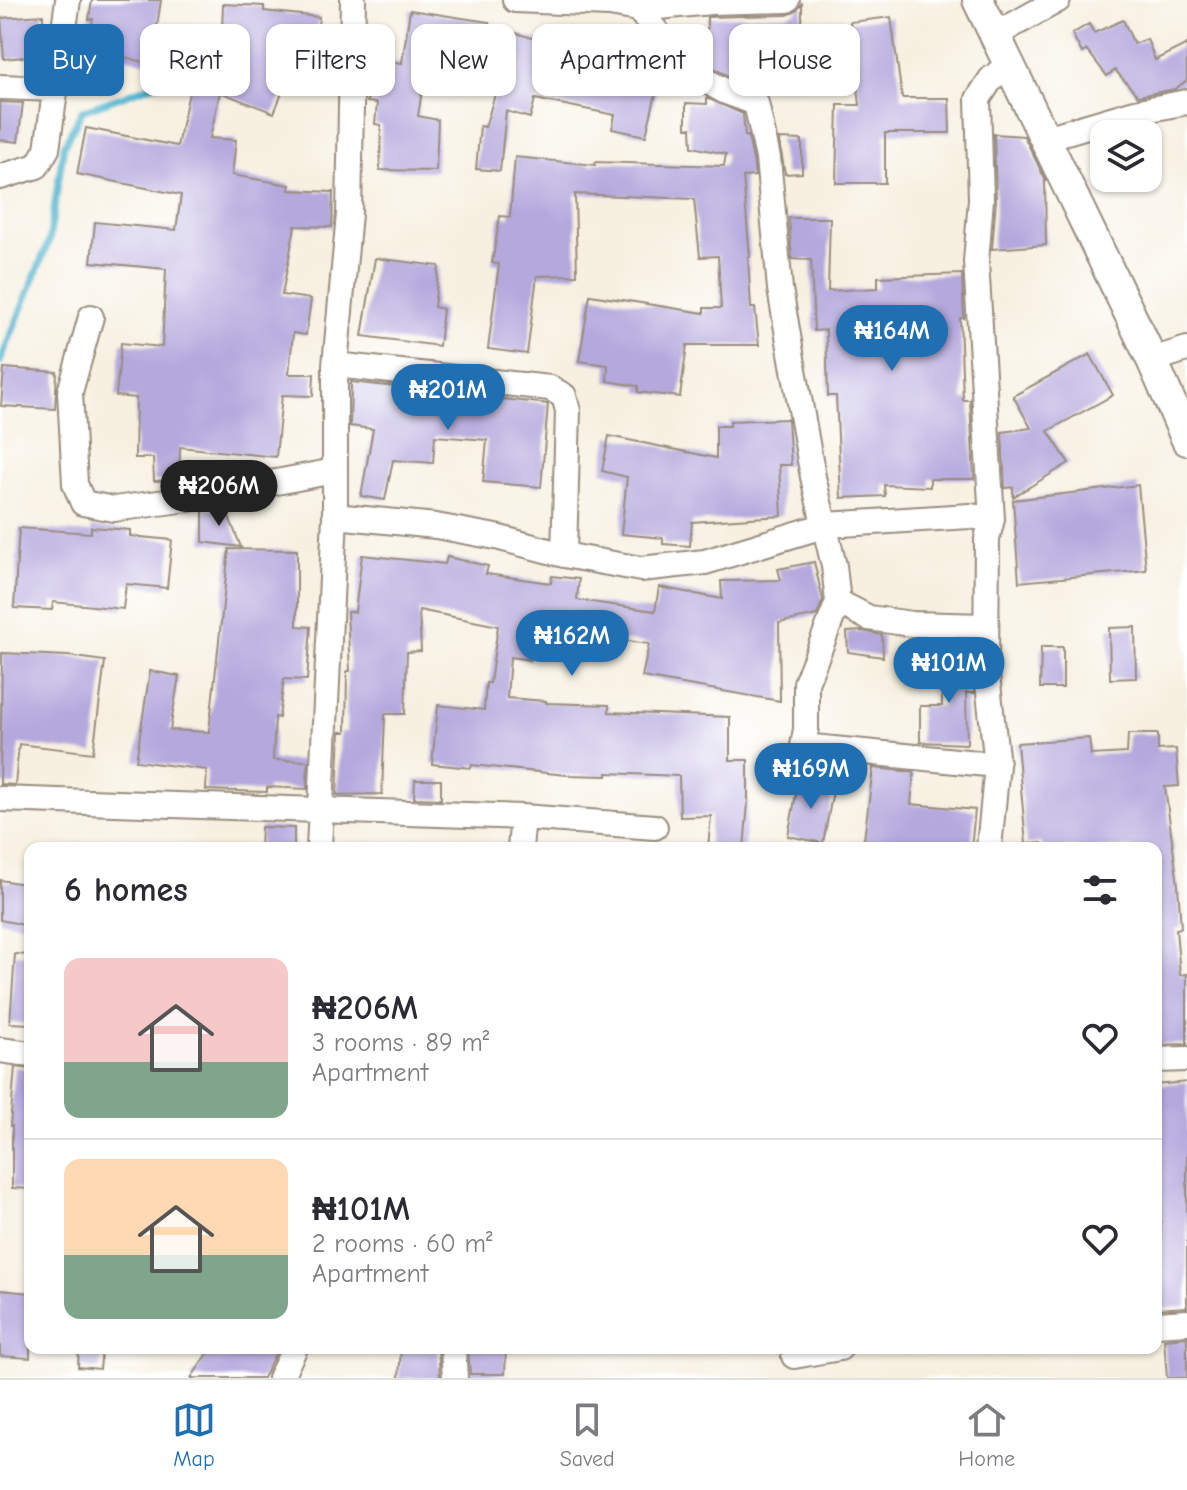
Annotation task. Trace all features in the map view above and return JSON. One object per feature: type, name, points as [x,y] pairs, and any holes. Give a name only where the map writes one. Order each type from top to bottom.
[{"type":"main road","points":[[978,0],[1152,360],[1187,440]]},
{"type":"street","points":[[65,24],[68,0]]},
{"type":"street","points":[[319,842],[335,516],[335,365],[349,214],[353,0]]},
{"type":"street","points":[[515,0],[610,4],[638,9],[711,2],[787,0]]},
{"type":"street","points":[[995,35],[1044,3]]},
{"type":"street","points":[[638,9],[689,71],[726,92],[756,103],[768,158],[780,289],[838,602],[806,683],[803,746],[997,765]]},
{"type":"street","points":[[990,842],[997,765],[986,666],[987,539],[992,519],[976,262],[981,199],[978,99],[991,79],[1009,64]]},
{"type":"street","points":[[0,87],[24,88]]},
{"type":"street","points":[[0,177],[37,166],[47,149],[55,96]]},
{"type":"street","points":[[1046,138],[1135,112],[1187,102]]},
{"type":"street","points":[[91,317],[70,392],[75,484],[83,503],[114,509],[188,499],[334,471]]},
{"type":"street","points":[[1152,360],[1187,349]]},
{"type":"street","points":[[335,365],[550,388],[564,396],[568,411],[564,555]]},
{"type":"street","points":[[335,516],[436,526],[641,569],[705,562],[826,525],[969,516],[992,519]]},
{"type":"street","points":[[838,602],[869,618],[912,624],[986,626]]},
{"type":"street","points":[[0,799],[523,817],[655,827]]},
{"type":"street","points":[[521,842],[523,817]]},
{"type":"street","points":[[0,1050],[24,1053]]},
{"type":"street","points":[[1162,1060],[1187,1059]]},
{"type":"street","points":[[1162,1324],[1187,1322]]},
{"type":"street","points":[[280,1378],[292,1354]]},
{"type":"street","points":[[453,1354],[455,1378]]},
{"type":"street","points":[[794,1361],[819,1354]]},
{"type":"building","points":[[92,0],[161,0],[157,24],[140,24],[140,61],[124,57],[124,24],[92,24],[93,19],[89,19]]},
{"type":"building","points":[[223,4],[264,6],[264,11],[319,17],[318,24],[266,24],[266,96],[281,96],[274,113],[230,96],[250,96],[250,24],[222,24]]},
{"type":"building","points":[[802,4],[802,24],[729,24],[729,76],[713,67],[713,24],[707,24],[707,17],[787,15]]},
{"type":"building","points":[[410,10],[489,22],[411,24],[411,96],[421,96],[418,116],[438,120],[436,171],[380,170],[381,125],[375,124],[377,103],[367,102],[368,96],[395,96],[395,62],[402,63]]},
{"type":"building","points":[[43,15],[43,24],[24,24],[24,57],[4,59],[1,18]]},
{"type":"building","points":[[891,17],[902,98],[949,98],[950,133],[885,133],[885,183],[836,183],[838,105],[860,105],[860,24],[850,22]]},
{"type":"building","points":[[1123,20],[1134,44],[1147,39],[1155,60],[1187,44],[1187,80],[1175,89],[1138,96],[1115,70],[1107,76],[1087,50],[1082,53],[1072,34],[1089,24],[1094,33]]},
{"type":"building","points":[[516,33],[532,38],[532,96],[655,96],[646,136],[612,129],[615,115],[535,99],[530,118],[506,111],[500,171],[476,169],[480,126],[485,127],[495,96],[516,96]]},
{"type":"building","points":[[188,96],[219,96],[210,138],[236,140],[232,175],[290,185],[289,190],[333,192],[332,227],[295,226],[282,295],[311,299],[306,335],[293,333],[289,374],[314,374],[313,396],[282,395],[276,457],[180,447],[179,480],[154,481],[153,458],[135,458],[136,398],[116,396],[121,343],[162,347],[166,269],[91,262],[95,222],[176,230],[181,195],[77,174],[86,128],[177,146]]},
{"type":"building","points":[[707,98],[743,114],[745,136],[748,136],[755,176],[743,177],[751,308],[755,308],[759,345],[687,345],[680,397],[638,392],[638,386],[607,381],[608,365],[579,361],[590,295],[704,313],[704,308],[721,308],[718,256],[700,257],[694,199],[575,194],[577,275],[537,276],[527,354],[488,349],[499,264],[492,263],[500,216],[510,217],[515,157],[595,165],[595,162],[724,166],[726,154],[692,147],[691,128],[686,128],[686,103],[707,104]]},
{"type":"building","points":[[0,102],[23,103],[18,142],[0,140]]},
{"type":"building","points":[[994,134],[1024,136],[1045,179],[1046,245],[992,249],[996,199]]},
{"type":"building","points":[[779,139],[802,140],[802,173],[785,174]]},
{"type":"building","points":[[789,218],[830,218],[828,291],[878,288],[878,277],[962,274],[963,400],[970,400],[974,479],[930,479],[930,487],[884,485],[885,496],[841,498],[836,396],[828,396],[826,330],[814,331],[811,260],[792,259]]},
{"type":"building","points":[[375,258],[439,266],[434,307],[443,309],[439,346],[362,336]]},
{"type":"building","points":[[1090,354],[1113,395],[1048,431],[1069,463],[1013,497],[1013,487],[1005,488],[1002,432],[1031,428],[1013,396]]},
{"type":"building","points":[[4,368],[57,372],[55,409],[1,406]]},
{"type":"building","points":[[351,382],[548,404],[541,487],[483,482],[487,440],[435,436],[433,463],[393,460],[385,500],[361,496],[373,429],[350,426]]},
{"type":"building","points":[[788,419],[791,465],[779,465],[782,516],[692,522],[690,546],[663,544],[663,538],[621,534],[627,477],[602,471],[609,436],[716,458],[716,426],[730,426],[730,421]]},
{"type":"building","points":[[1138,485],[1146,570],[1019,582],[1013,500]]},
{"type":"building","points":[[225,507],[241,547],[203,542],[203,511]]},
{"type":"building","points":[[91,527],[130,530],[130,536],[172,540],[167,588],[126,584],[123,609],[53,602],[52,610],[14,608],[19,528],[91,533]]},
{"type":"building","points":[[229,549],[297,550],[297,626],[311,627],[307,680],[284,679],[279,718],[275,717],[273,760],[308,761],[307,789],[267,787],[267,792],[206,790],[207,770],[136,761],[150,671],[179,676],[170,730],[209,732]]},
{"type":"building","points":[[362,555],[445,564],[447,557],[488,566],[486,574],[551,583],[552,576],[579,579],[577,600],[655,611],[659,587],[722,599],[721,581],[781,580],[778,569],[814,562],[823,600],[817,615],[779,623],[780,701],[642,677],[649,644],[580,632],[534,626],[530,660],[510,657],[507,698],[609,705],[609,712],[730,717],[730,760],[748,760],[745,842],[709,842],[711,816],[680,817],[679,776],[566,775],[432,764],[438,705],[484,710],[486,683],[490,683],[498,626],[419,610],[421,651],[407,652],[405,714],[385,714],[382,794],[337,795],[340,732],[346,732],[347,671],[350,671],[347,612],[355,612]]},
{"type":"building","points":[[1135,627],[1136,678],[1110,679],[1109,628]]},
{"type":"building","points":[[847,632],[882,635],[883,657],[848,652]]},
{"type":"building","points":[[1041,647],[1063,647],[1063,688],[1040,688]]},
{"type":"building","points":[[2,653],[105,661],[93,753],[19,744],[15,785],[0,784]]},
{"type":"building","points":[[971,658],[974,693],[966,693],[967,744],[920,742],[920,706],[942,706],[941,659]]},
{"type":"building","points":[[1128,734],[1158,734],[1158,750],[1176,749],[1179,786],[1165,787],[1178,885],[1181,928],[1176,929],[1180,975],[1187,974],[1187,1044],[1162,1045],[1162,842],[1026,842],[1017,743],[1089,738],[1091,755],[1127,753]]},
{"type":"building","points":[[873,768],[914,772],[911,804],[975,810],[972,842],[864,842]]},
{"type":"building","points":[[799,779],[834,786],[823,842],[788,836]]},
{"type":"building","points":[[415,780],[441,780],[441,799],[414,798]]},
{"type":"building","points":[[261,827],[294,828],[294,842],[260,842]]},
{"type":"building","points":[[0,880],[24,884],[24,925],[0,920]]},
{"type":"building","points":[[15,954],[24,955],[24,1024],[10,1023]]},
{"type":"building","points":[[15,1067],[24,1068],[24,1189],[12,1188],[10,1126]]},
{"type":"building","points":[[1187,1082],[1187,1307],[1162,1309],[1162,1084]]},
{"type":"building","points":[[0,1290],[24,1292],[24,1354],[30,1354],[30,1358],[0,1356]]},
{"type":"building","points":[[1187,1337],[1187,1378],[1167,1378],[1164,1339]]},
{"type":"building","points":[[79,1354],[101,1354],[100,1369],[78,1367]]},
{"type":"building","points":[[208,1354],[275,1354],[263,1378],[191,1378]]},
{"type":"building","points":[[401,1354],[438,1354],[440,1378],[399,1378]]},
{"type":"building","points":[[468,1354],[506,1354],[505,1374],[470,1374]]},
{"type":"waterway","points":[[0,362],[49,241],[64,145],[82,111],[140,90]]}]
